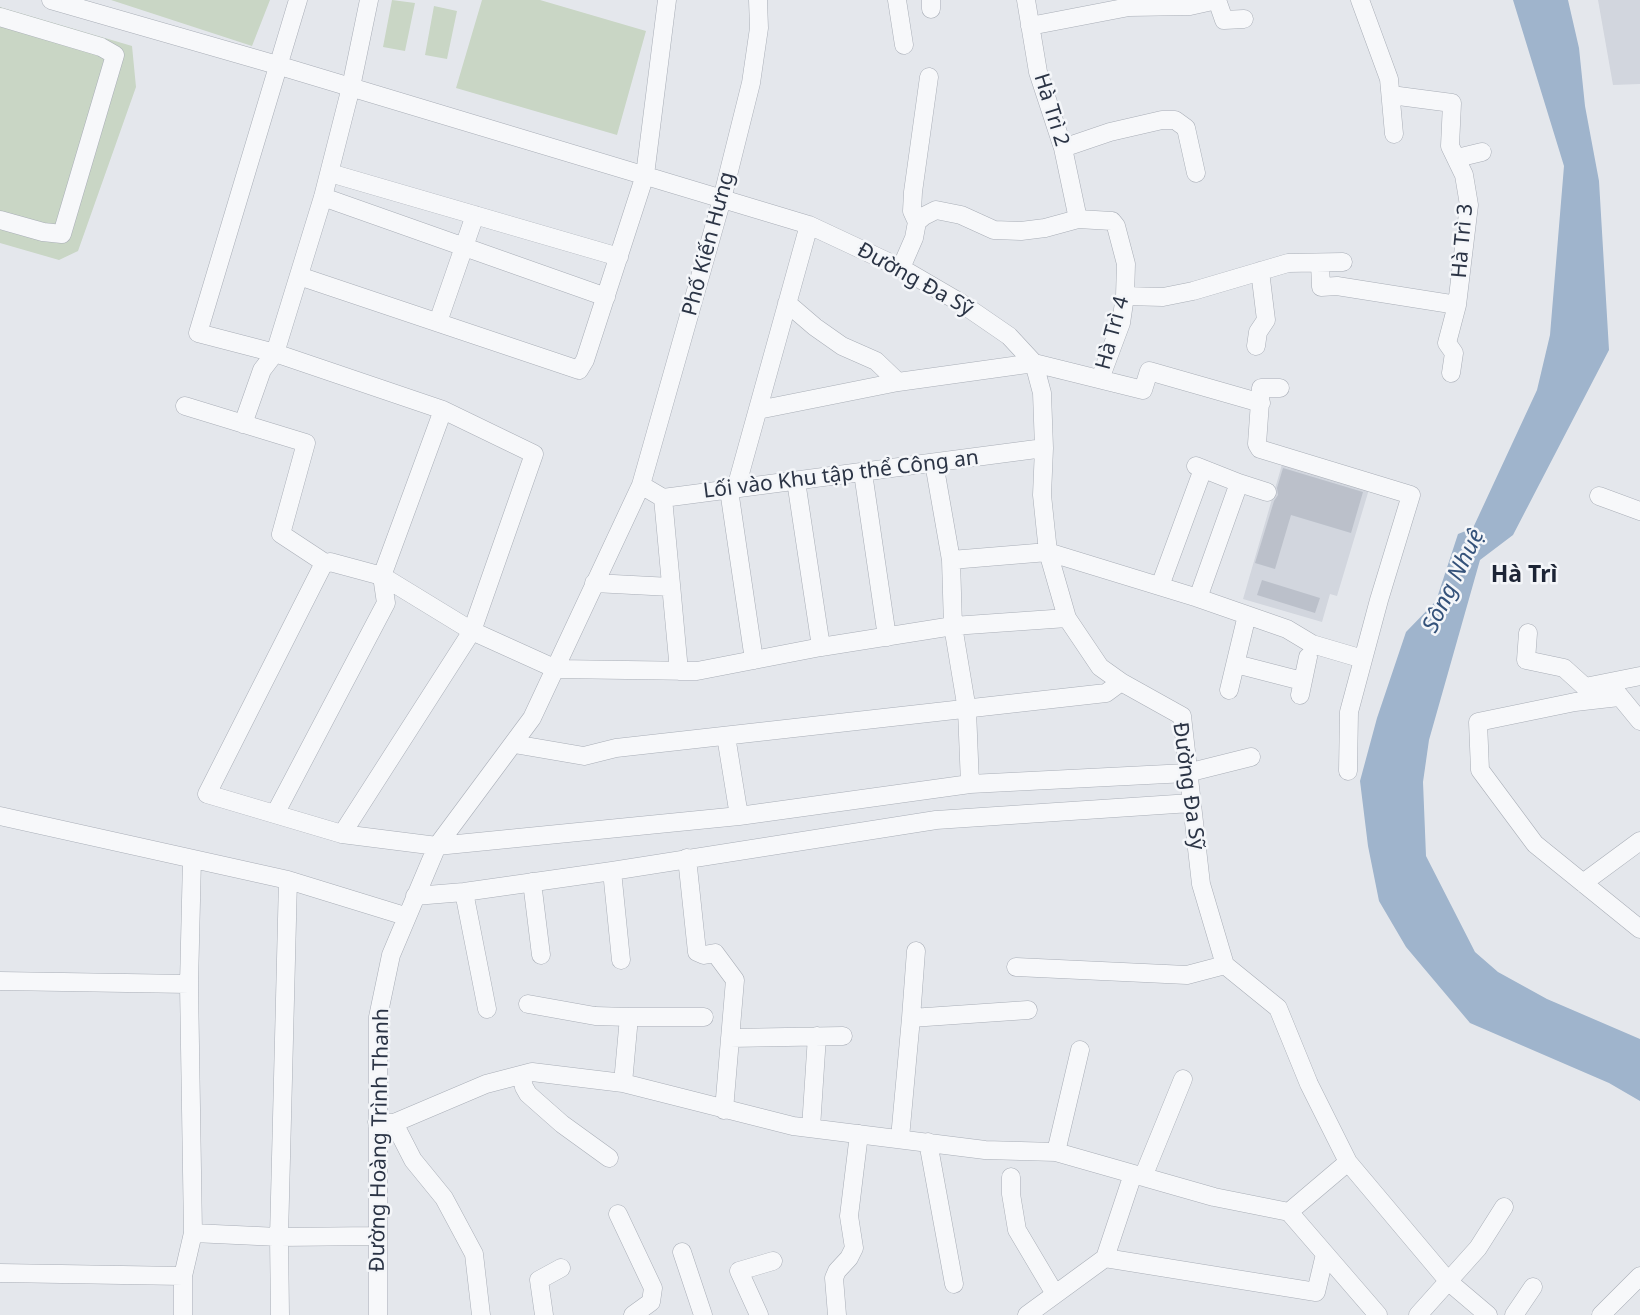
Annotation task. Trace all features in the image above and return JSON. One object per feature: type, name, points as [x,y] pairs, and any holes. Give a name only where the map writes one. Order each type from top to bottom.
[{"type":"street","name":"Đường Đa Sỹ","points":[[51,0],[809,225],[901,268],[961,303],[1009,336],[1034,363],[1042,393],[1042,495],[1048,552],[1066,618],[1100,667],[1121,682],[1182,716],[1201,884],[1225,965]]},
{"type":"street","points":[[298,0],[198,333],[275,353],[443,411],[534,454],[472,631],[342,834]]},
{"type":"street","points":[[243,424],[262,370],[275,353],[323,197],[351,87],[369,0]]},
{"type":"street","points":[[299,276],[579,370],[585,360],[645,175],[667,0]]},
{"type":"street","name":"Phố Kiến Hưng","points":[[641,485],[722,199],[751,83],[759,28],[758,0]]},
{"type":"street","points":[[897,0],[904,45]]},
{"type":"street","name":"Hà Trì 2","points":[[1026,0],[1038,72],[1063,148],[1078,219]]},
{"type":"street","points":[[1030,26],[1129,7],[1191,6],[1217,0],[1224,20],[1244,19]]},
{"type":"street","points":[[1360,0],[1381,53],[1391,95],[1394,134]]},
{"type":"street","points":[[0,17],[101,47],[115,55],[62,234],[43,232],[0,220]]},
{"type":"street","points":[[901,268],[914,238],[917,222],[912,211],[913,192],[929,77]]},
{"type":"street","name":"Hà Trì 3","points":[[1391,95],[1452,103],[1451,145],[1464,175],[1469,205],[1457,305],[1447,343],[1454,353],[1451,373]]},
{"type":"street","points":[[1063,148],[1110,132],[1162,120],[1175,120],[1186,128],[1196,173]]},
{"type":"street","points":[[1457,158],[1482,152]]},
{"type":"street","points":[[330,173],[619,257]]},
{"type":"street","points":[[323,197],[606,297]]},
{"type":"street","name":"Hà Trì 4","points":[[917,222],[936,211],[961,215],[994,230],[1045,228],[1078,219],[1112,221],[1116,226],[1126,264],[1125,296],[1121,323],[1100,379],[1034,363]]},
{"type":"street","points":[[438,322],[474,215]]},
{"type":"street","points":[[754,660],[732,489],[758,410],[809,225]]},
{"type":"street","points":[[1125,296],[1163,296],[1214,286],[1288,263],[1343,262]]},
{"type":"street","points":[[1320,263],[1321,286],[1338,286],[1457,305]]},
{"type":"street","points":[[1255,346],[1258,332],[1266,320],[1260,271]]},
{"type":"street","points":[[788,303],[842,346],[876,361],[898,382]]},
{"type":"street","points":[[758,410],[898,382],[1034,363]]},
{"type":"street","points":[[1100,379],[1143,390],[1149,371],[1261,403]]},
{"type":"street","points":[[1280,388],[1261,388],[1257,444],[1260,449],[1411,495],[1349,712],[1348,771]]},
{"type":"street","points":[[185,406],[306,443],[281,534],[326,563],[382,576],[472,631],[556,669],[697,671],[821,647],[953,626],[1066,618]]},
{"type":"street","points":[[275,814],[386,603],[382,576],[443,411]]},
{"type":"street","name":"Lối vào Khu tập thể Công an","points":[[663,498],[1044,448]]},
{"type":"street","points":[[934,463],[951,560],[953,626],[967,710],[970,784]]},
{"type":"street","points":[[1160,586],[1199,468],[1267,492]]},
{"type":"street","points":[[863,473],[887,637]]},
{"type":"street","points":[[796,481],[821,647]]},
{"type":"street","points":[[1198,598],[1240,483]]},
{"type":"street","points":[[641,485],[663,498],[679,671]]},
{"type":"street","name":"Đường Hoàng Trình Thanh","points":[[378,1315],[378,1236],[385,1123],[379,1017],[390,956],[405,916],[438,846],[531,718],[641,485]]},
{"type":"street","points":[[1599,496],[1640,511]]},
{"type":"street","points":[[951,560],[1048,552],[1247,615],[1280,618],[1287,629],[1312,644],[1363,659]]},
{"type":"street","points":[[326,563],[207,794],[342,834],[438,846],[739,816],[970,784],[1187,772],[1251,757]]},
{"type":"street","points":[[594,583],[671,587]]},
{"type":"street","points":[[1229,690],[1247,615]]},
{"type":"street","points":[[1528,633],[1524,658],[1528,662],[1564,668],[1585,687],[1614,690],[1640,721]]},
{"type":"street","points":[[1236,664],[1301,688],[1308,657]]},
{"type":"street","points":[[1638,924],[1535,844],[1480,770],[1478,722],[1575,702],[1614,690],[1640,676]]},
{"type":"street","points":[[514,744],[584,755],[616,748],[1106,693],[1121,682]]},
{"type":"street","points":[[726,736],[739,816]]},
{"type":"street","points":[[415,895],[464,892],[612,871],[936,820],[1191,803]]},
{"type":"street","points":[[0,816],[288,880],[405,916]]},
{"type":"street","points":[[1583,883],[1640,841]]},
{"type":"street","points":[[687,858],[697,952],[705,955],[715,953],[735,980],[723,1110]]},
{"type":"street","points":[[183,1315],[183,1276],[193,1233],[189,984],[192,859]]},
{"type":"street","points":[[612,871],[621,960]]},
{"type":"street","points":[[280,1315],[279,1237],[288,880]]},
{"type":"street","points":[[532,882],[541,955]]},
{"type":"street","points":[[464,892],[487,1009]]},
{"type":"street","points":[[900,1138],[916,951]]},
{"type":"street","points":[[1016,967],[1186,975],[1225,965],[1279,1009],[1309,1084],[1348,1162],[1449,1282],[1488,1315]]},
{"type":"street","points":[[0,981],[189,984]]},
{"type":"street","points":[[528,1004],[595,1016],[704,1017]]},
{"type":"street","points":[[911,1018],[1027,1010]]},
{"type":"street","points":[[623,1083],[629,1017]]},
{"type":"street","points":[[811,1128],[817,1036]]},
{"type":"street","points":[[730,1038],[843,1036]]},
{"type":"street","points":[[1056,1153],[1080,1050]]},
{"type":"street","points":[[481,1315],[474,1254],[444,1198],[385,1123],[486,1084],[532,1072],[623,1083],[723,1110],[811,1128],[985,1150],[1056,1153],[1214,1197],[1289,1212],[1378,1315]]},
{"type":"street","points":[[521,1075],[528,1094],[562,1124],[608,1158]]},
{"type":"street","points":[[1027,1315],[1105,1258],[1138,1176],[1183,1079]]},
{"type":"street","points":[[837,1315],[834,1278],[854,1248],[849,1216],[859,1133]]},
{"type":"street","points":[[928,1142],[954,1284]]},
{"type":"street","points":[[1289,1212],[1348,1162]]},
{"type":"street","points":[[1010,1177],[1017,1230],[1055,1294]]},
{"type":"street","points":[[1419,1315],[1478,1248],[1504,1207]]},
{"type":"street","points":[[618,1214],[653,1288],[651,1302],[633,1315]]},
{"type":"street","points":[[193,1233],[279,1237],[378,1236]]},
{"type":"street","points":[[681,1252],[703,1315]]},
{"type":"street","points":[[1105,1258],[1317,1292],[1325,1254]]},
{"type":"street","points":[[759,1315],[739,1271],[774,1261]]},
{"type":"street","points":[[544,1315],[539,1280],[561,1268]]},
{"type":"street","points":[[0,1273],[183,1276]]},
{"type":"street","points":[[1601,1315],[1640,1276]]},
{"type":"street","points":[[1514,1315],[1533,1287]]},
{"type":"shaded area","points":[[1598,0],[1640,0],[1640,84],[1613,85]]},
{"type":"shaded area","points":[[1283,461],[1370,486],[1337,596],[1330,594],[1322,622],[1243,599]]},
{"type":"green space","points":[[111,0],[270,0],[252,46]]},
{"type":"green space","points":[[392,0],[415,3],[405,51],[383,47]]},
{"type":"green space","points":[[482,0],[540,0],[646,31],[617,135],[456,88]]},
{"type":"green space","points":[[434,6],[457,11],[447,59],[425,55]]},
{"type":"green space","points":[[0,7],[132,46],[136,87],[78,251],[59,260],[0,243]]},
{"type":"water","name":"Sông Nhuệ","points":[[1513,0],[1568,0],[1579,48],[1585,106],[1599,181],[1609,350],[1513,535],[1480,560],[1429,740],[1423,782],[1426,856],[1475,952],[1498,972],[1547,999],[1640,1039],[1640,1101],[1609,1083],[1470,1023],[1406,947],[1379,901],[1368,846],[1360,781],[1377,718],[1406,632],[1436,601],[1458,534],[1473,528],[1537,390],[1550,335],[1564,166]]},
{"type":"building","points":[[1283,468],[1363,492],[1351,533],[1291,515],[1275,569],[1255,563],[1278,495],[1277,488]]},
{"type":"building","points":[[1262,580],[1320,598],[1315,613],[1257,595]]},
{"type":"district","name":"Hà Trì","points":[[1524,575]]}]
